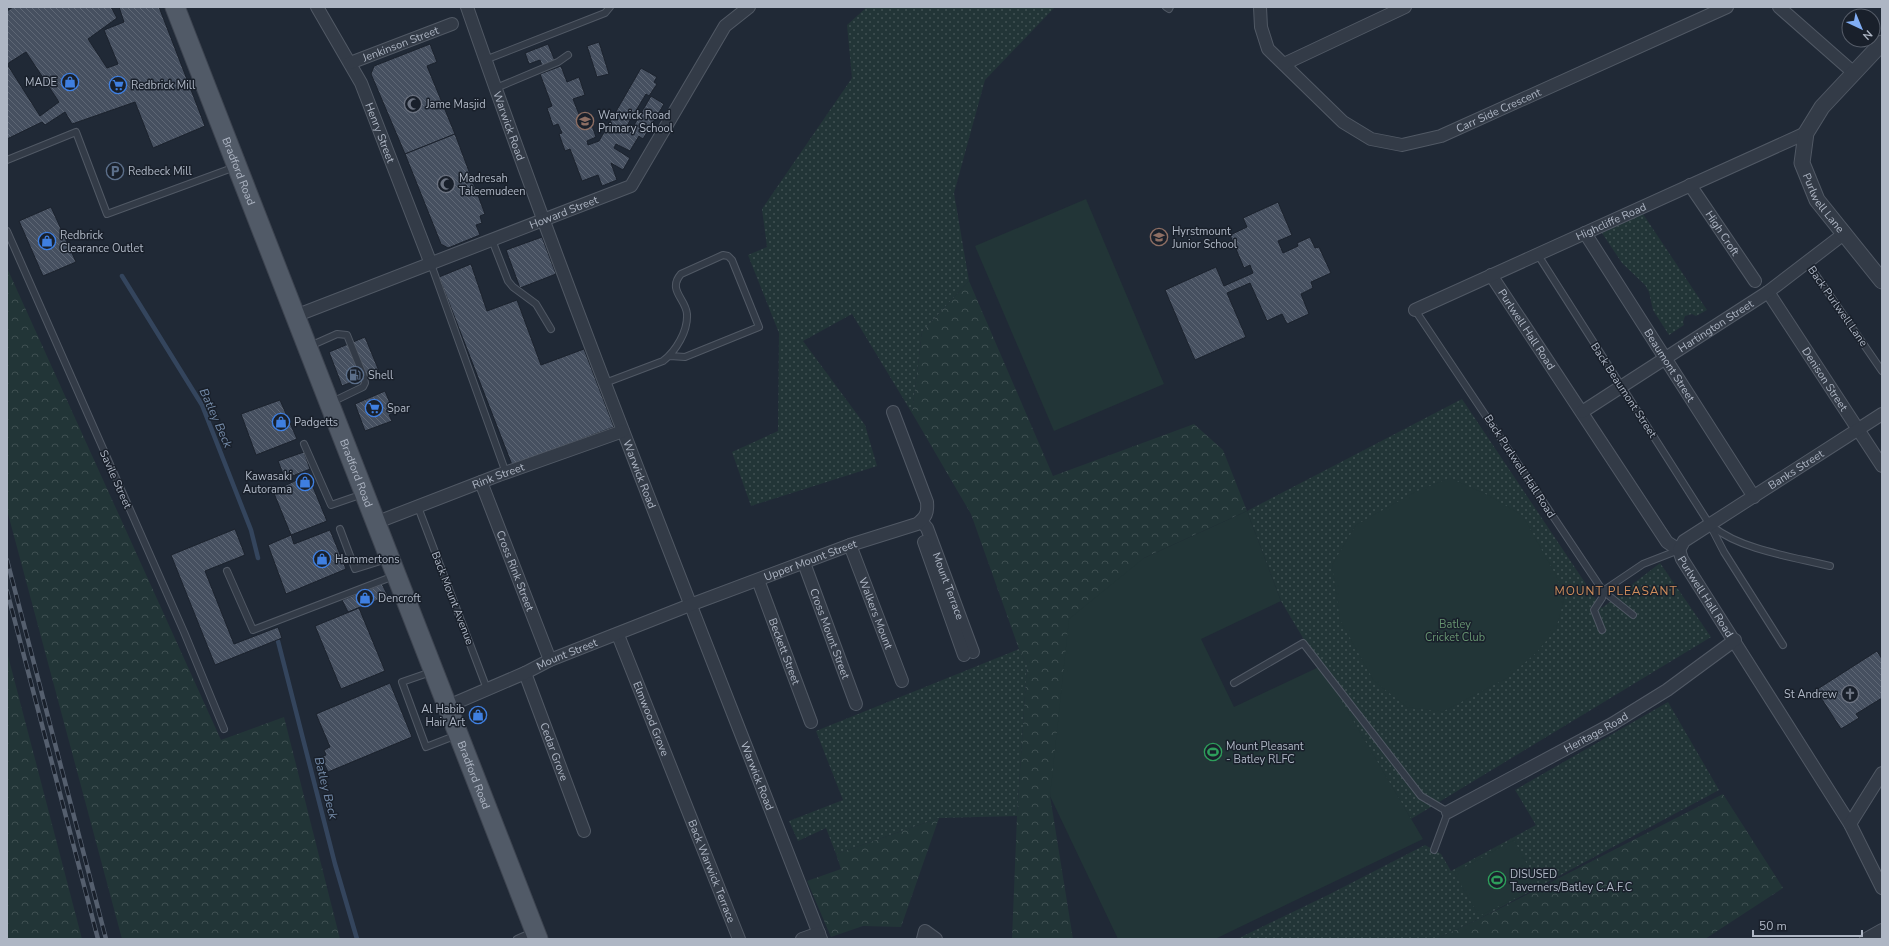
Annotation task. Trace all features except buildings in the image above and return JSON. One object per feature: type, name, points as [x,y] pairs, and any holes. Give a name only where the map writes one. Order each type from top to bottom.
[{"type":"main road","name":"Bradford Road","points":[[175,7],[457,736],[536,935]]},
{"type":"street","name":"Henry Street","points":[[317,7],[361,83],[431,264]]},
{"type":"street","name":"Warwick Road","points":[[467,7],[543,220],[605,384],[690,606],[820,936]]},
{"type":"street","name":"Howard Street","points":[[295,316],[631,186],[725,26],[749,7]]},
{"type":"street","name":"Carr Side Crescent","points":[[1260,7],[1261,27],[1268,49],[1343,122],[1371,139],[1402,145],[1440,136],[1727,7]]},
{"type":"street","points":[[1284,64],[1405,7]]},
{"type":"street","points":[[1779,7],[1854,73]]},
{"type":"street","name":"Jenkinson Street","points":[[350,63],[452,24]]},
{"type":"street","name":"Purlwell Lane","points":[[1882,43],[1822,107],[1806,132],[1802,163],[1817,200],[1882,281]]},
{"type":"street","name":"Highcliffe Road","points":[[1415,310],[1806,132]]},
{"type":"street","name":"High Croft","points":[[1690,185],[1755,281]]},
{"type":"street","name":"Beaumont Street","points":[[1585,233],[1754,497]]},
{"type":"street","name":"Hartington Street","points":[[1582,412],[1768,292],[1845,233]]},
{"type":"street","name":"Purlwell Hall Road","points":[[1491,275],[1667,542],[1679,550],[1682,559],[1735,640],[1850,824],[1882,888]]},
{"type":"street","name":"Denison Street","points":[[1768,292],[1882,466]]},
{"type":"street","points":[[893,412],[927,502],[922,520]]},
{"type":"street","name":"Banks Street","points":[[1679,550],[1684,541],[1882,414]]},
{"type":"street","name":"Rink Street","points":[[375,523],[506,473],[623,431]]},
{"type":"street","name":"Cross Rink Street","points":[[482,482],[550,660]]},
{"type":"street","name":"Upper Mount Street","points":[[690,606],[804,562],[922,520]]},
{"type":"street","name":"Mount Terrace","points":[[922,520],[927,528],[968,654]]},
{"type":"street","name":"Walkers Mount","points":[[850,545],[902,681]]},
{"type":"street","name":"Cross Mount Street","points":[[804,562],[856,704]]},
{"type":"street","name":"Beckett Street","points":[[758,580],[811,722]]},
{"type":"street","name":"Mount Street","points":[[446,706],[525,673],[550,660],[690,606]]},
{"type":"street","name":"Elmwood Grove","points":[[618,635],[684,802]]},
{"type":"street","name":"Heritage Road","points":[[1448,812],[1612,724],[1667,690],[1735,640]]},
{"type":"street","name":"Cedar Grove","points":[[525,673],[584,832]]},
{"type":"street","points":[[1850,824],[1882,773]]},
{"type":"street","name":"Back Warwick Terrace","points":[[684,802],[739,939]]},
{"type":"street","points":[[1866,939],[1882,930]]},
{"type":"street","points":[[923,939],[925,931],[936,939]]},
{"type":"street","points":[[802,939],[820,936]]},
{"type":"lane","points":[[485,60],[605,13],[610,7]]},
{"type":"lane","points":[[1166,7],[1169,9],[1170,7]]},
{"type":"lane","points":[[496,88],[558,62],[568,55]]},
{"type":"lane","points":[[7,160],[76,132],[107,214],[237,167]]},
{"type":"lane","name":"Savile Street","points":[[7,231],[184,632],[224,729]]},
{"type":"lane","points":[[492,240],[508,281],[512,287],[536,304],[551,329]]},
{"type":"lane","points":[[605,384],[664,361],[670,356],[685,332],[687,313],[676,289],[677,279],[681,274],[723,255],[728,256],[732,260],[759,328],[685,356],[670,356]]},
{"type":"lane","name":"Back Beaumont Street","points":[[1538,255],[1710,525]]},
{"type":"lane","name":"Back Purlwell Lane","points":[[1807,262],[1882,371]]},
{"type":"lane","points":[[431,264],[506,473]]},
{"type":"lane","name":"Back Purlwell Hall Road","points":[[1415,310],[1603,591],[1633,615]]},
{"type":"lane","points":[[307,348],[337,334],[342,334],[347,335],[356,357],[364,377],[364,387],[329,403]]},
{"type":"lane","points":[[676,346],[685,356]]},
{"type":"lane","points":[[304,444],[331,505],[363,494]]},
{"type":"lane","name":"Back Mount Avenue","points":[[418,507],[487,689]]},
{"type":"lane","points":[[1710,525],[1722,535],[1743,544],[1830,566]]},
{"type":"lane","points":[[1710,525],[1724,552],[1783,644]]},
{"type":"lane","points":[[340,529],[355,569],[388,558]]},
{"type":"lane","points":[[1602,630],[1594,610],[1602,598],[1603,591],[1643,564],[1679,550]]},
{"type":"lane","points":[[227,571],[254,630],[395,576]]},
{"type":"lane","points":[[1234,683],[1303,643],[1420,796],[1448,812],[1434,850]]},
{"type":"lane","points":[[432,671],[402,682],[426,747],[457,736]]},
{"type":"lane","points":[[517,939],[536,935]]},
{"type":"green space","points":[[867,7],[1055,7],[985,80],[954,193],[969,281],[922,332],[912,413],[852,314],[803,341],[865,425],[877,466],[751,506],[732,452],[778,431],[779,333],[748,255],[767,247],[762,209],[852,78],[847,25]]},
{"type":"green space","points":[[1086,199],[1164,384],[1054,431],[975,246]]},
{"type":"green space","points":[[1643,214],[1707,310],[1696,316],[1692,314],[1685,316],[1683,322],[1684,325],[1669,335],[1653,310],[1649,292],[1645,285],[1622,263],[1602,233]]},
{"type":"green space","points":[[7,268],[221,740],[284,717],[340,939],[122,939],[7,510]]},
{"type":"green space","points":[[969,281],[1053,476],[1194,424],[1223,450],[1247,511],[1144,558],[1050,796],[1073,939],[1012,939],[1017,816],[1027,665],[1019,649],[971,514],[912,413],[922,332]]},
{"type":"green space","name":"Batley Cricket Club","points":[[1462,399],[1602,608],[1660,563],[1711,637],[1411,819],[1281,601],[1247,511]]},
{"type":"green space","points":[[1450,478],[1490,496],[1523,516],[1558,579],[1564,600],[1556,629],[1537,652],[1507,678],[1442,712],[1407,707],[1374,681],[1340,620],[1332,565],[1356,525],[1415,492]]},
{"type":"green space","name":"Mount Pleasant - Batley RLFC","points":[[1247,511],[1281,601],[1201,639],[1234,707],[1321,666],[1423,839],[1215,939],[1118,939],[1050,796],[1069,619],[1144,558]]},
{"type":"green space","points":[[1019,649],[1027,665],[1017,816],[939,818],[836,854],[826,828],[798,841],[789,821],[843,800],[816,731]]},
{"type":"green space","points":[[7,652],[82,939],[7,939]]},
{"type":"green space","points":[[1668,702],[1719,790],[1479,919],[1436,939],[1237,939],[1328,895],[1425,845],[1441,854],[1451,871],[1536,825],[1515,790]]},
{"type":"green space","points":[[1723,794],[1783,888],[1705,939],[1436,939],[1479,919]]},
{"type":"green space","points":[[939,818],[901,927],[863,926],[831,937],[807,881],[841,869],[836,854]]},
{"type":"green space","name":"DISUSED Taverners/Batley C.A.F.C","points":[[1514,840],[1539,886],[1479,916],[1454,873]]},
{"type":"waterway","name":"Batley Beck","points":[[122,276],[202,405],[251,530],[258,558]]},
{"type":"waterway","name":"Batley Beck","points":[[278,641],[335,864],[357,939]]},
{"type":"railway","points":[[7,560],[106,939]]},
{"type":"railway","points":[[7,591],[98,939]]},
{"type":"place","name":"MADE","points":[[70,82]]},
{"type":"place","name":"Redbrick Mill","points":[[118,85]]},
{"type":"place","name":"Jame Masjid","points":[[413,104]]},
{"type":"place","name":"Warwick Road Primary School","points":[[585,121]]},
{"type":"place","name":"Redbeck Mill","points":[[115,171]]},
{"type":"place","name":"Madresah Taleemudeen","points":[[446,184]]},
{"type":"place","name":"Hyrstmount Junior School","points":[[1159,237]]},
{"type":"place","name":"Redbrick Clearance Outlet","points":[[47,241]]},
{"type":"place","name":"Shell","points":[[355,375]]},
{"type":"place","name":"Spar","points":[[374,408]]},
{"type":"place","name":"Padgetts","points":[[281,422]]},
{"type":"place","name":"Kawasaki Autorama","points":[[305,482]]},
{"type":"place","name":"Hammertons","points":[[322,559]]},
{"type":"place","name":"Dencroft","points":[[365,598]]},
{"type":"place","name":"St Andrew","points":[[1850,694]]},
{"type":"place","name":"Al Habib Hair Art","points":[[478,715]]},
{"type":"place","name":"Mount Pleasant - Batley RLFC","points":[[1213,752]]},
{"type":"place","name":"DISUSED Taverners/Batley C.A.F.C","points":[[1497,880]]},
{"type":"district","name":"MOUNT PLEASANT","points":[[1616,591]]}]
